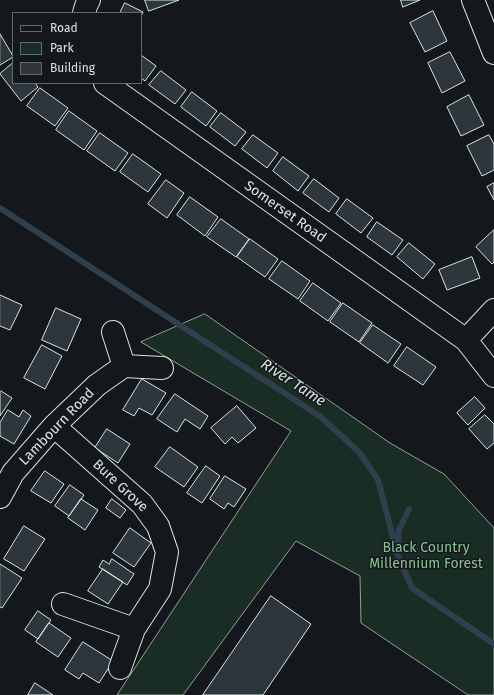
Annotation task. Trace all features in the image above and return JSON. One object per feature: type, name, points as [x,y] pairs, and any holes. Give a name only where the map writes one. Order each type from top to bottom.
[{"type":"street","points":[[84,12],[89,0]]},
{"type":"street","points":[[473,0],[494,53]]},
{"type":"street","name":"Somerset Road","points":[[105,84],[466,340],[494,376]]},
{"type":"street","points":[[466,340],[494,310]]},
{"type":"street","points":[[113,332],[124,366],[162,368]]},
{"type":"street","name":"Lambourn Road","points":[[0,497],[6,470],[97,385],[124,366]]},
{"type":"street","name":"Bure Grove","points":[[54,426],[142,504],[158,526],[167,552],[160,589],[134,629],[120,668]]},
{"type":"street","points":[[63,604],[134,629]]},
{"type":"green space","name":"Black Country Millennium Forest","points":[[205,314],[390,443],[444,474],[494,528],[494,695],[468,695],[361,623],[360,576],[296,541],[183,695],[117,695],[291,431],[141,342]]},
{"type":"building","points":[[145,0],[179,0],[149,11]]},
{"type":"building","points":[[401,0],[420,0],[403,7]]},
{"type":"building","points":[[125,3],[143,12],[142,14],[142,12],[120,12]]},
{"type":"building","points":[[433,11],[447,41],[425,52],[410,23]]},
{"type":"building","points":[[0,34],[12,54],[12,58],[0,65]]},
{"type":"building","points":[[450,52],[465,81],[442,93],[428,63]]},
{"type":"building","points":[[142,56],[156,66],[145,81],[142,79]]},
{"type":"building","points":[[12,64],[12,84],[36,84],[38,87],[21,101],[0,74]]},
{"type":"building","points":[[161,71],[186,90],[175,104],[149,85]]},
{"type":"building","points":[[40,88],[68,108],[55,126],[27,106]]},
{"type":"building","points":[[192,92],[217,111],[206,126],[181,107]]},
{"type":"building","points":[[469,95],[484,125],[461,136],[447,107]]},
{"type":"building","points":[[69,111],[97,131],[84,150],[56,130]]},
{"type":"building","points":[[221,113],[246,132],[235,146],[210,127]]},
{"type":"building","points":[[100,133],[128,153],[115,171],[87,151]]},
{"type":"building","points":[[253,135],[278,153],[267,168],[242,149]]},
{"type":"building","points":[[489,135],[494,144],[494,170],[482,176],[467,146]]},
{"type":"building","points":[[133,154],[161,174],[148,192],[120,172]]},
{"type":"building","points":[[283,157],[309,176],[298,191],[273,171]]},
{"type":"building","points":[[314,179],[339,198],[329,212],[303,193]]},
{"type":"building","points":[[166,180],[184,193],[167,218],[148,204]]},
{"type":"building","points":[[494,183],[494,200],[487,187]]},
{"type":"building","points":[[190,197],[218,217],[205,236],[177,215]]},
{"type":"building","points":[[347,199],[373,218],[361,233],[336,214]]},
{"type":"building","points":[[221,219],[249,239],[236,257],[207,237]]},
{"type":"building","points":[[377,222],[403,240],[392,255],[367,237]]},
{"type":"building","points":[[494,230],[494,262],[492,264],[476,247]]},
{"type":"building","points":[[250,239],[278,259],[265,277],[237,257]]},
{"type":"building","points":[[409,243],[435,264],[423,279],[397,257]]},
{"type":"building","points":[[472,257],[480,278],[447,290],[439,270]]},
{"type":"building","points":[[282,261],[310,281],[298,299],[269,279]]},
{"type":"building","points":[[313,283],[341,303],[328,321],[300,301]]},
{"type":"building","points":[[0,295],[22,305],[10,330],[0,326]]},
{"type":"building","points":[[343,303],[372,323],[359,342],[330,322]]},
{"type":"building","points":[[56,308],[81,319],[67,351],[42,340]]},
{"type":"building","points":[[373,325],[401,344],[388,363],[360,343]]},
{"type":"building","points":[[42,345],[62,356],[45,389],[24,378]]},
{"type":"building","points":[[407,347],[436,367],[423,385],[394,366]]},
{"type":"building","points":[[142,379],[166,393],[152,415],[139,408],[134,416],[123,410]]},
{"type":"building","points":[[1,391],[12,398],[0,416],[0,392]]},
{"type":"building","points":[[175,394],[208,416],[200,429],[185,419],[177,432],[157,419]]},
{"type":"building","points":[[475,397],[485,408],[468,425],[457,413]]},
{"type":"building","points":[[237,406],[256,428],[238,443],[232,437],[225,444],[211,428]]},
{"type":"building","points":[[8,410],[19,417],[23,410],[31,416],[14,444],[0,436],[0,423]]},
{"type":"building","points":[[485,415],[494,424],[494,443],[487,449],[469,429]]},
{"type":"building","points":[[107,429],[130,444],[118,463],[95,448]]},
{"type":"building","points":[[170,447],[198,467],[184,487],[155,467]]},
{"type":"building","points":[[206,466],[220,476],[202,503],[187,493]]},
{"type":"building","points":[[45,471],[64,484],[51,503],[31,491]]},
{"type":"building","points":[[225,476],[246,489],[234,507],[228,503],[224,509],[210,499]]},
{"type":"building","points":[[70,485],[84,495],[69,516],[55,506]]},
{"type":"building","points":[[81,499],[98,510],[85,530],[68,518]]},
{"type":"building","points":[[112,499],[126,510],[120,518],[106,508]]},
{"type":"building","points":[[24,526],[45,539],[24,571],[4,559]]},
{"type":"building","points":[[130,528],[151,543],[134,567],[113,553]]},
{"type":"building","points":[[112,559],[134,574],[127,585],[99,567],[103,560],[109,564]]},
{"type":"building","points":[[0,564],[22,578],[2,608],[0,607]]},
{"type":"building","points":[[103,569],[123,582],[108,604],[88,591]]},
{"type":"building","points":[[271,596],[311,624],[263,695],[203,695]]},
{"type":"building","points":[[38,611],[51,620],[38,639],[25,630]]},
{"type":"building","points":[[49,623],[71,638],[58,657],[36,642]]},
{"type":"building","points":[[83,642],[113,661],[99,683],[83,673],[79,679],[65,670]]},
{"type":"building","points":[[35,683],[53,695],[28,695]]},
{"type":"waterway","name":"River Tame","points":[[0,208],[321,417],[360,453],[378,480],[398,556],[412,588],[494,644]]},
{"type":"waterway","points":[[398,549],[399,530],[409,509]]}]
